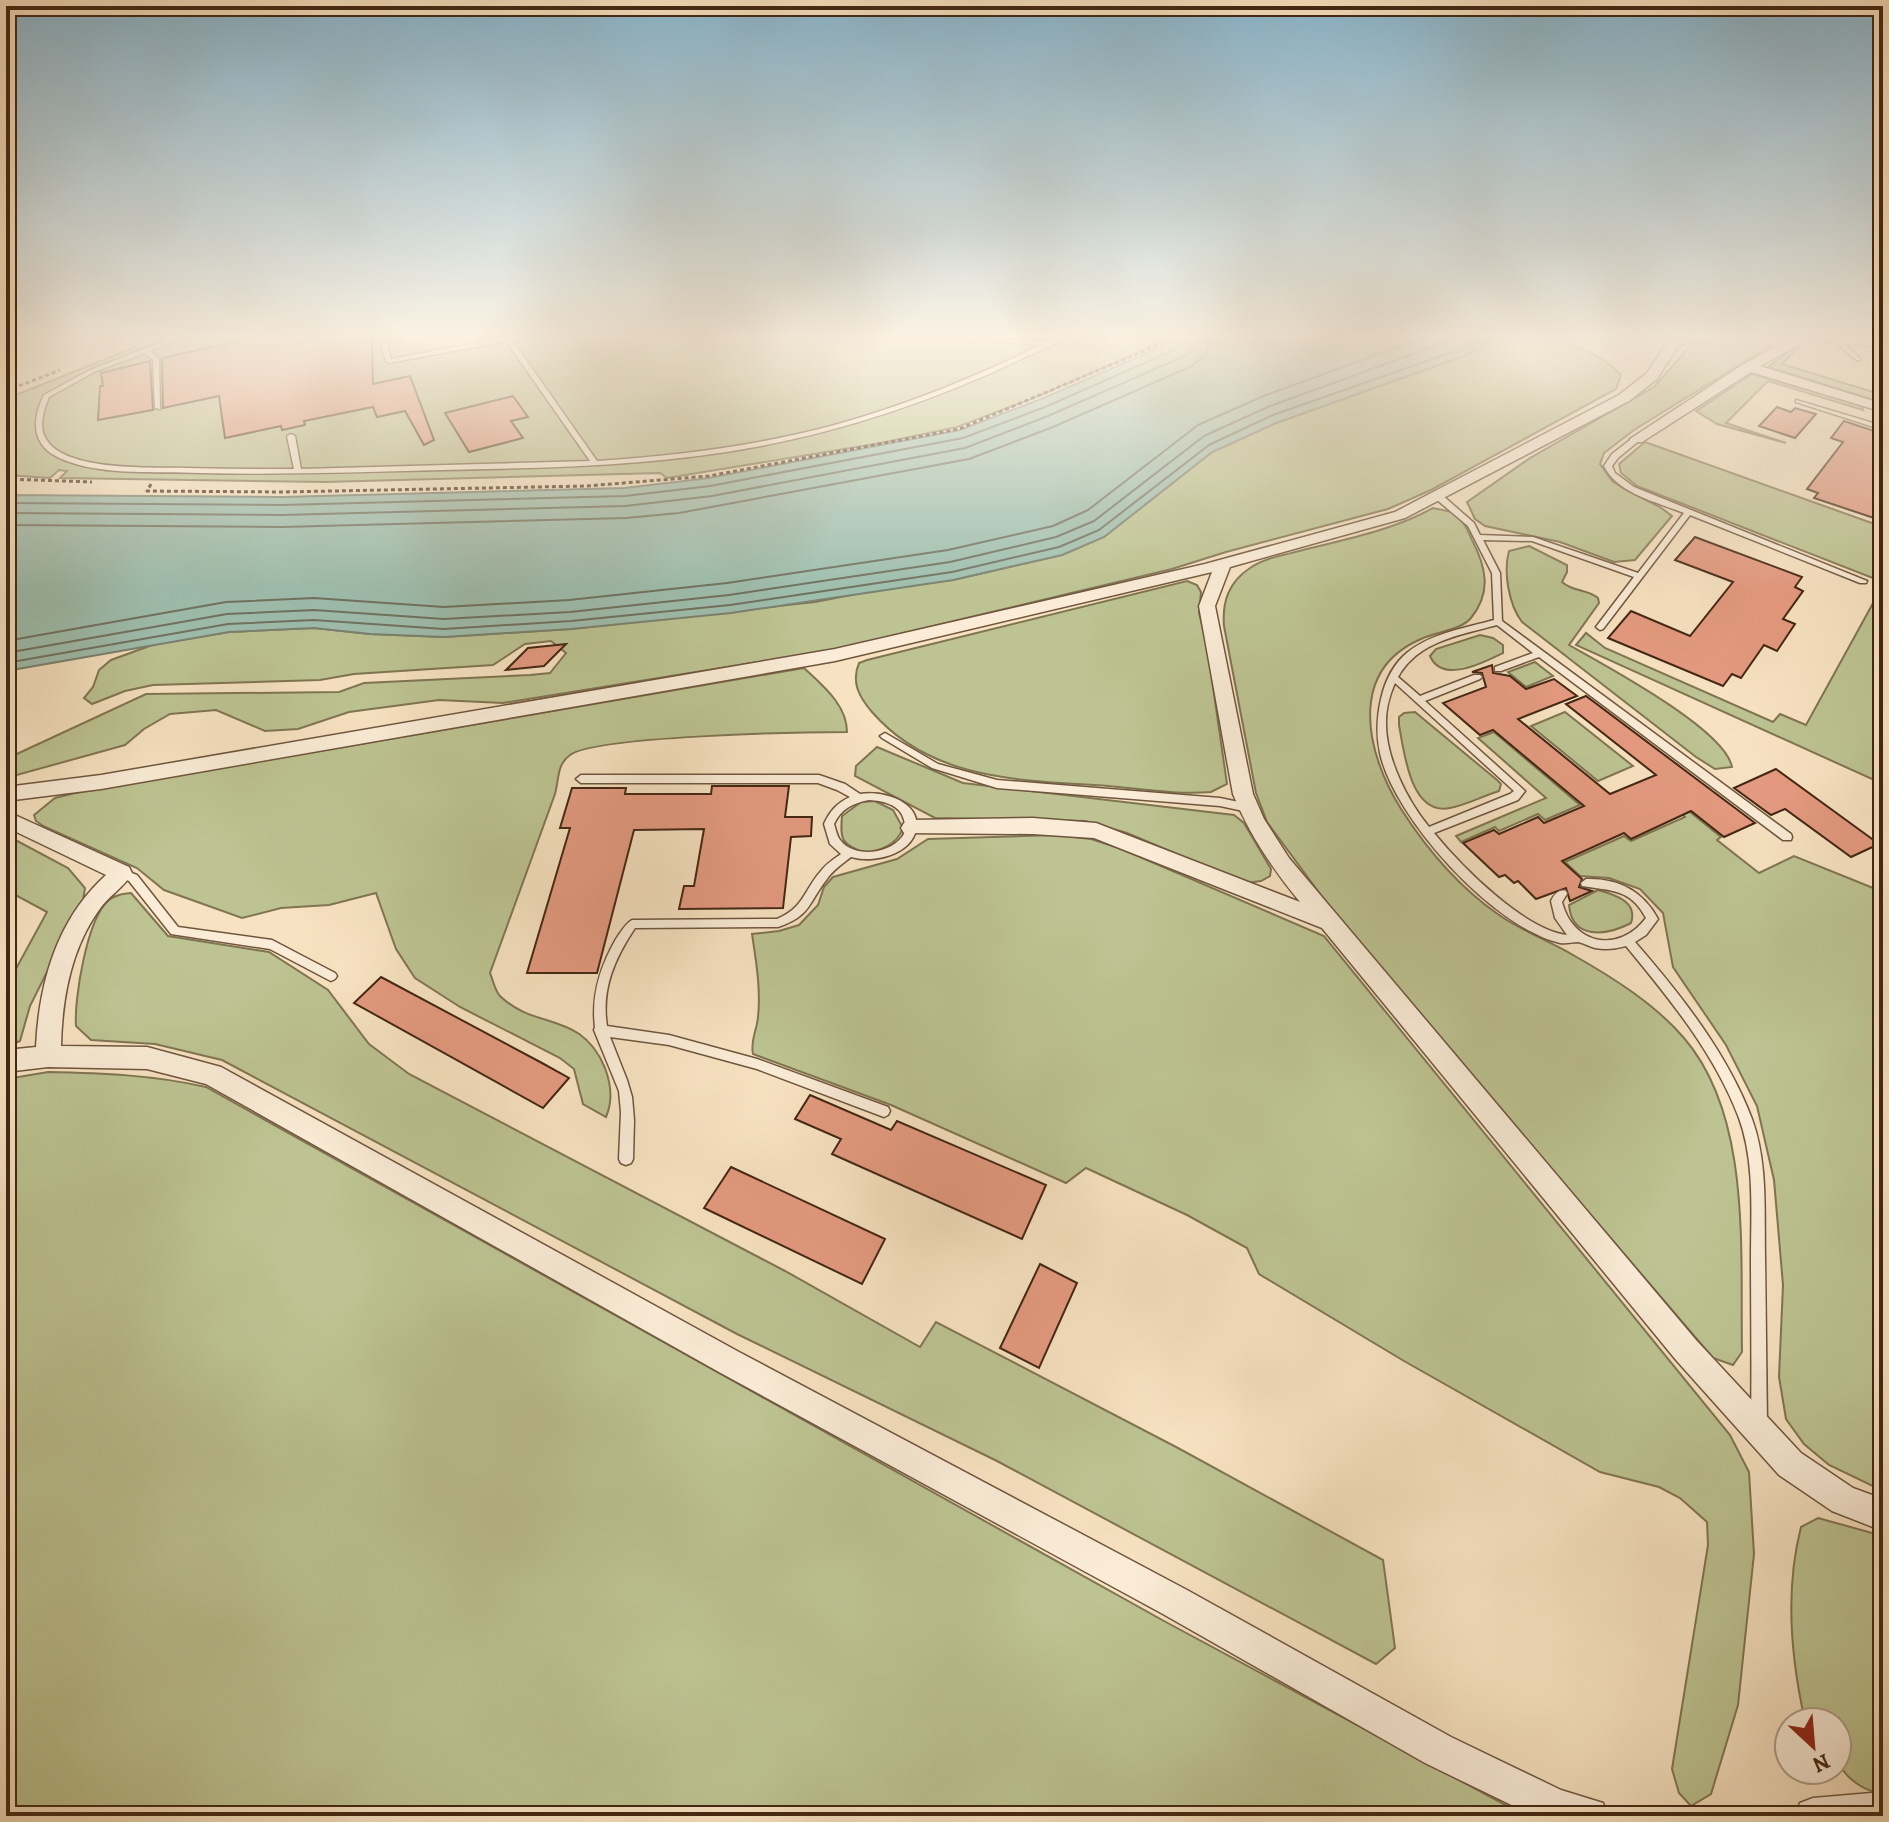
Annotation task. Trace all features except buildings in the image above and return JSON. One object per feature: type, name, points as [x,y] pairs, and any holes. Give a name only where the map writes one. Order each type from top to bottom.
[{"type":"street","points":[[6,794],[101,782],[835,655],[1041,610],[1400,515],[1583,420]]},
{"type":"street","points":[[1637,439],[1667,420]]},
{"type":"street","points":[[1223,564],[1207,606],[1243,794],[1281,864],[1686,1350],[1790,1464],[1843,1500],[1883,1515]]},
{"type":"street","points":[[6,818],[121,873],[91,903],[70,940],[55,988],[48,1056]]},
{"type":"street","points":[[911,828],[1033,826],[1096,831],[1328,921]]},
{"type":"street","points":[[6,1061],[48,1056],[147,1058],[212,1075],[743,1369],[1175,1602],[1438,1750],[1557,1808],[1590,1816]]},
{"type":"street","points":[[1813,1816],[1883,1810]]},
{"type":"lane","points":[[36,420],[40,437],[55,452],[78,462],[129,468],[298,472],[596,464],[679,457],[817,432],[854,420]]},
{"type":"lane","points":[[565,420],[596,464]]},
{"type":"lane","points":[[1858,420],[1883,428]]},
{"type":"lane","points":[[291,436],[298,472]]},
{"type":"lane","points":[[1637,439],[1615,456],[1608,466],[1612,474],[1631,489],[1863,581]]},
{"type":"lane","points":[[1439,497],[1458,511],[1478,537],[1496,573],[1498,622]]},
{"type":"lane","points":[[1600,627],[1688,513]]},
{"type":"lane","points":[[1478,537],[1533,539],[1639,576]]},
{"type":"lane","points":[[1498,622],[1787,837]]},
{"type":"lane","points":[[1498,622],[1450,635],[1412,653],[1393,677],[1380,707],[1383,749],[1404,797],[1427,832],[1458,870],[1504,911],[1558,938],[1577,938],[1597,945],[1628,941],[1648,928],[1652,919],[1648,910],[1628,892],[1601,881],[1586,883]]},
{"type":"lane","points":[[1498,669],[1541,653]]},
{"type":"lane","points":[[1393,677],[1520,791],[1514,797],[1427,832]]},
{"type":"lane","points":[[1420,699],[1477,677]]},
{"type":"lane","points":[[885,736],[935,766],[997,784],[1220,802],[1248,808]]},
{"type":"lane","points":[[581,779],[819,779],[841,787],[858,798]]},
{"type":"lane","points":[[880,797],[907,811],[911,828],[903,844],[883,855],[860,856],[849,853],[833,840],[829,824],[839,808],[858,798],[880,797]]},
{"type":"lane","points":[[626,1159],[626,1096],[600,1030],[599,989],[613,951],[632,924],[778,923],[794,918],[808,905],[828,870],[849,853]]},
{"type":"lane","points":[[121,873],[133,878],[175,931],[272,945],[331,976]]},
{"type":"lane","points":[[1562,894],[1556,901],[1557,911],[1562,922],[1577,938]]},
{"type":"lane","points":[[1628,941],[1675,997],[1711,1051],[1746,1121],[1755,1171],[1758,1220],[1759,1430]]},
{"type":"lane","points":[[600,1030],[669,1040],[757,1064],[884,1111]]},
{"type":"path","points":[[6,479],[93,482]]},
{"type":"path","points":[[137,483],[151,484]]},
{"type":"green space","points":[[6,420],[975,420],[957,427],[881,443],[667,478],[660,473],[325,482],[60,478],[67,471],[59,470],[50,478],[6,475]]},
{"type":"green space","points":[[1284,420],[1559,420],[1431,490],[1388,509],[1172,569],[832,650],[503,703],[439,700],[349,712],[298,729],[265,731],[216,710],[170,714],[125,745],[6,778],[6,759],[146,694],[339,692],[364,683],[530,675],[550,673],[566,653],[551,641],[525,644],[493,665],[354,674],[320,680],[153,685],[125,691],[92,704],[84,698],[93,687],[99,670],[111,660],[155,644],[229,632],[314,628],[444,637],[571,629],[815,602],[881,589],[953,580],[1062,555],[1104,537],[1212,452]]},
{"type":"green space","points":[[1596,420],[1650,420],[1604,453],[1600,464],[1612,481],[1672,516],[1635,560],[1614,562],[1560,542],[1485,526],[1475,519],[1467,502],[1530,458]]},
{"type":"green space","points":[[1711,420],[1729,420],[1726,423],[1786,443]]},
{"type":"green space","points":[[1645,442],[1883,527],[1883,582],[1637,486],[1621,473],[1619,464]]},
{"type":"green space","points":[[1433,508],[1454,513],[1464,523],[1481,560],[1485,579],[1482,599],[1467,622],[1421,639],[1397,653],[1382,671],[1373,692],[1370,715],[1372,739],[1379,763],[1411,824],[1433,853],[1471,893],[1508,921],[1588,963],[1646,1003],[1684,1038],[1706,1070],[1721,1106],[1732,1146],[1738,1187],[1742,1352],[1733,1365],[1713,1358],[1340,921],[1267,822],[1256,793],[1224,626],[1224,608],[1232,586],[1243,573],[1263,561],[1386,528]]},
{"type":"green space","points":[[1529,546],[1567,565],[1562,582],[1598,598],[1599,603],[1569,645],[1687,717],[1724,752],[1732,767],[1715,769],[1696,757],[1522,622],[1511,598],[1507,559],[1509,551]]},
{"type":"green space","points":[[1187,581],[1197,585],[1201,592],[1199,613],[1207,645],[1227,784],[1211,792],[1044,782],[981,773],[951,765],[896,735],[872,712],[858,689],[856,677],[859,663],[867,660]]},
{"type":"green space","points":[[1883,585],[1883,784],[1576,645],[1586,633],[1605,648],[1773,722],[1780,714],[1806,725]]},
{"type":"green space","points":[[1480,635],[1493,638],[1503,645],[1503,653],[1474,666],[1453,670],[1444,669],[1430,656],[1436,649]]},
{"type":"green space","points":[[1535,662],[1553,676],[1526,687],[1508,672]]},
{"type":"green space","points":[[804,668],[838,705],[847,732],[702,736],[618,743],[570,755],[561,767],[555,794],[490,973],[498,994],[514,1007],[571,1029],[584,1037],[595,1050],[610,1086],[610,1105],[606,1117],[583,1104],[574,1069],[560,1058],[460,1007],[415,978],[396,949],[376,893],[329,905],[281,908],[242,918],[164,890],[137,868],[43,826],[34,815],[55,798],[75,793]]},
{"type":"green space","points":[[1415,712],[1497,780],[1501,784],[1499,791],[1450,808],[1437,808],[1426,802],[1411,779],[1399,725],[1399,717]]},
{"type":"green space","points":[[1565,712],[1633,766],[1598,781],[1531,726]]},
{"type":"green space","points":[[1494,732],[1580,805],[1545,820],[1538,814],[1499,831],[1495,827],[1461,842],[1456,836],[1546,798],[1478,738]]},
{"type":"green space","points":[[877,747],[963,783],[1234,815],[1244,823],[1271,869],[1270,876],[1246,883],[1127,833],[1085,821],[935,818],[855,776],[856,766]]},
{"type":"green space","points":[[875,801],[893,810],[903,828],[893,843],[865,853],[844,840],[842,816],[861,802]]},
{"type":"green space","points":[[1685,808],[1721,837],[1717,840],[1759,873],[1794,856],[1883,892],[1883,1491],[1829,1465],[1804,1444],[1786,1419],[1779,1377],[1783,1285],[1774,1180],[1757,1106],[1726,1045],[1673,967],[1663,913],[1640,889],[1609,878],[1580,876],[1565,862],[1624,836],[1631,841],[1685,817],[1679,811]]},
{"type":"green space","points":[[6,835],[68,868],[85,888],[83,900],[30,1006],[20,1041],[6,1047],[6,987],[47,912],[6,890]]},
{"type":"green space","points":[[1055,835],[1091,839],[1119,848],[1324,936],[1730,1435],[1749,1472],[1754,1554],[1738,1705],[1711,1794],[1691,1806],[1679,1793],[1672,1769],[1708,1545],[1707,1522],[1680,1498],[1659,1487],[1600,1472],[1404,1361],[1259,1274],[1247,1248],[1187,1215],[1086,1168],[1066,1183],[891,1105],[753,1054],[759,996],[752,934],[799,925],[818,905],[824,887],[833,877],[897,859],[928,839]]},
{"type":"green space","points":[[1598,890],[1624,900],[1631,910],[1631,923],[1601,932],[1583,930],[1576,924],[1569,905]]},
{"type":"green space","points":[[131,893],[168,936],[269,952],[328,990],[369,1044],[409,1074],[785,1271],[920,1347],[936,1322],[1178,1448],[1383,1560],[1395,1648],[1376,1664],[997,1461],[737,1334],[222,1060],[155,1044],[91,1040],[76,1026],[77,998],[88,941],[108,901]]},
{"type":"green space","points":[[48,1072],[127,1075],[206,1087],[1164,1621],[1526,1816],[6,1816],[6,1079]]},
{"type":"green space","points":[[1818,1518],[1883,1536],[1883,1792],[1870,1790],[1853,1780],[1853,1706],[1802,1706],[1792,1624],[1793,1575],[1801,1527]]},
{"type":"water","points":[[986,420],[1284,420],[1212,452],[1104,537],[1062,555],[953,580],[731,613],[571,629],[444,637],[314,628],[229,632],[6,671],[6,495],[282,497],[625,488],[709,478],[960,430]]}]
